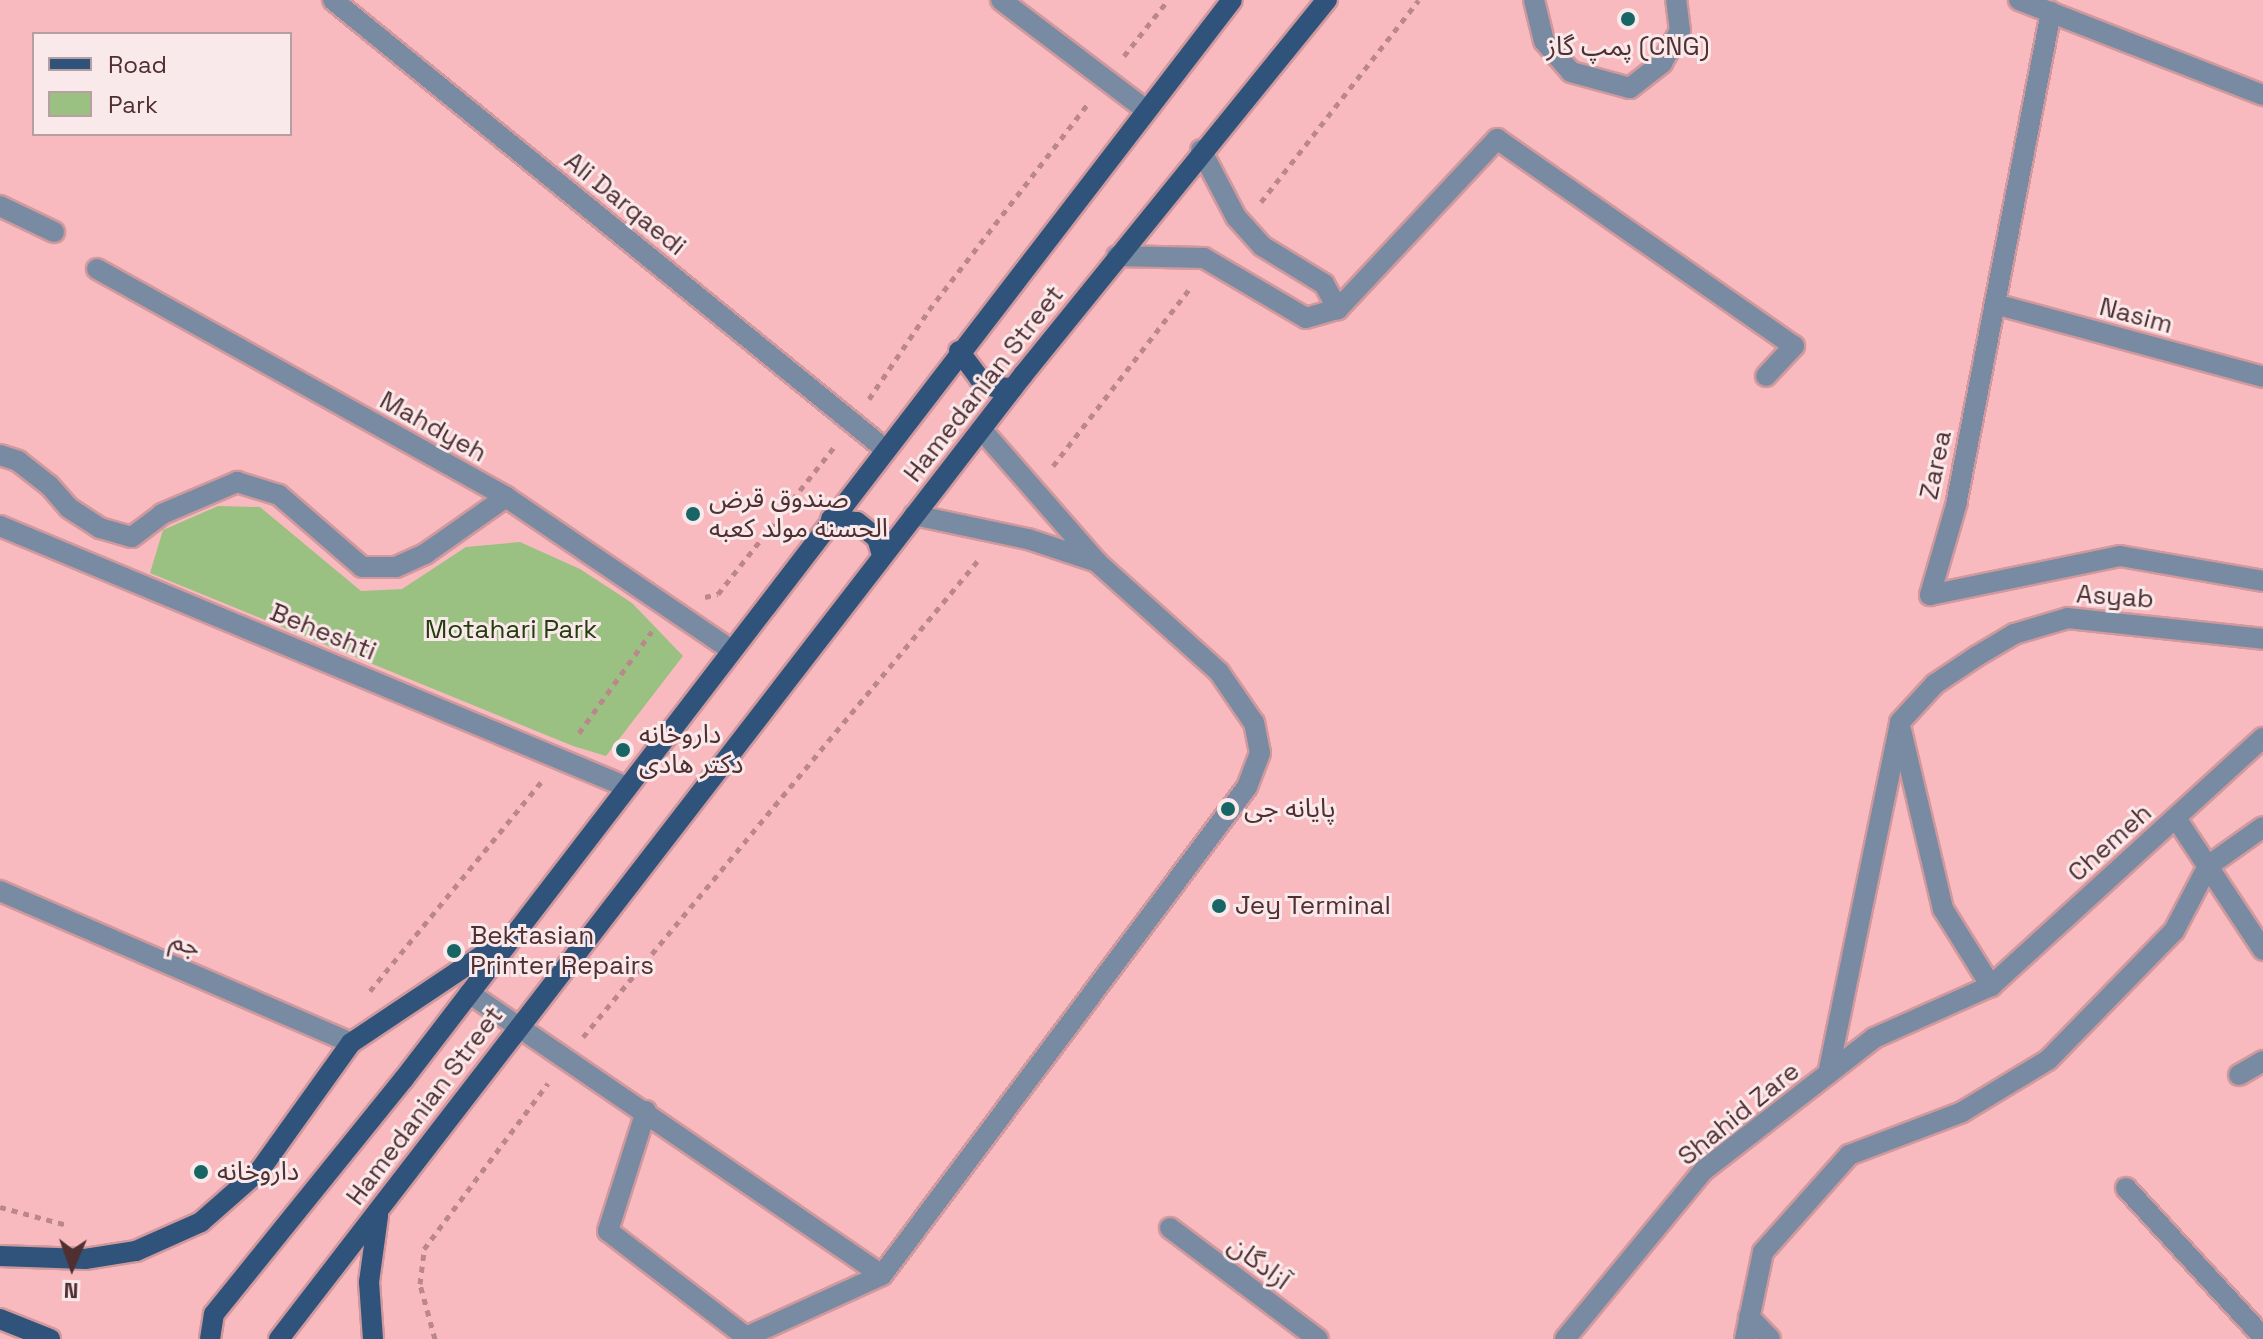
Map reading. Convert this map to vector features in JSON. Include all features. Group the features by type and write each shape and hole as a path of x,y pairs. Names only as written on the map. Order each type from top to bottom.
{"main road":[{"name":"Hamedanian Street","path":"210,1339 214,1314 469,993 959,351 1232,0"},
{"name":"Hamedanian Street","path":"279,1339 379,1213 519,1024 1013,388 1201,150 1327,0"},
{"path":"959,351 979,378 994,387 1013,388"},
{"path":"831,519 857,522 877,538 882,556"},
{"path":"0,1256 85,1259 136,1251 201,1222 260,1170 342,1039 515,933"},
{"path":"373,1339 369,1282 379,1213"},
{"path":"0,1319 50,1339"}],"street":[{"name":"Ali Darqaedi","path":"333,0 885,449"},
{"path":"1001,0 1146,110"},
{"path":"1534,0 1544,41 1571,72 1630,88 1662,63 1680,31 1676,0"},
{"path":"2019,0 2263,95"},
{"name":"Zarea","path":"2051,12 1957,502 1930,595 2120,556 2263,581"},
{"path":"1117,256 1210,262 1306,318 1338,309 1497,139 1794,346 1766,376"},
{"path":"1201,150 1242,224 1262,246 1324,284 1338,309"},
{"path":"0,206 54,232"},
{"name":"Mahdyeh","path":"97,269 506,497 731,650"},
{"name":"Nasim","path":"1995,304 2263,377"},
{"path":"646,1111 608,1231 746,1337 882,1275 1247,787 1260,753 1254,723 1219,672 1097,562 981,429"},
{"path":"0,455 18,461 69,508 100,528 132,537 162,514 237,482 279,495 362,567 396,567 425,554 506,497"},
{"path":"914,515 1001,534 1097,562"},
{"name":"Beheshti","path":"0,526 627,787"},
{"name":"Asyab","path":"1900,722 1935,684 1977,656 2014,634 2068,618 2263,639"},
{"path":"1900,722 1943,909 1991,986"},
{"path":"1828,1074 1900,722"},
{"name":"Chemeh","path":"1991,986 2263,738"},
{"path":"2176,818 2263,950"},
{"path":"1745,1339 1763,1252 1849,1155 1962,1112 2048,1060 2174,931 2208,866 2263,827"},
{"name":"جم","path":"0,891 342,1039"},
{"name":"Shahid Zare","path":"1565,1339 1704,1170 1874,1038 1991,986"},
{"path":"469,993 519,1024 882,1275"},
{"path":"2239,1075 2263,1061"},
{"path":"2126,1188 2263,1337"},
{"name":"آزادگان","path":"1170,1228 1318,1339"},
{"path":"1749,1317 1770,1339"}],"path":[{"path":"342,1039 561,757 669,608 718,594 853,423 929,310 1168,0"},
{"path":"1242,224 1419,0"},
{"path":"1034,490 1210,262"},
{"path":"435,1339 420,1284 424,1249 567,1058 1001,534"},
{"path":"0,1207 77,1228"}],"green space":[{"name":"Motahari Park","path":"218,506 260,507 361,591 402,589 466,547 520,542 580,569 632,603 683,656 606,756 573,746 150,573 163,530"}],"place":[{"name":"پمپ گاز (CNG)","path":"1628,19"},
{"name":"صندوق قرض الحسنه مولد کعبه","path":"693,514"},
{"name":"داروخانه دکتر هادی","path":"623,750"},
{"name":"پایانه جی","path":"1228,809"},
{"name":"Jey Terminal","path":"1219,906"},
{"name":"Bektasian Printer Repairs","path":"454,951"},
{"name":"داروخانه","path":"201,1172"}]}
